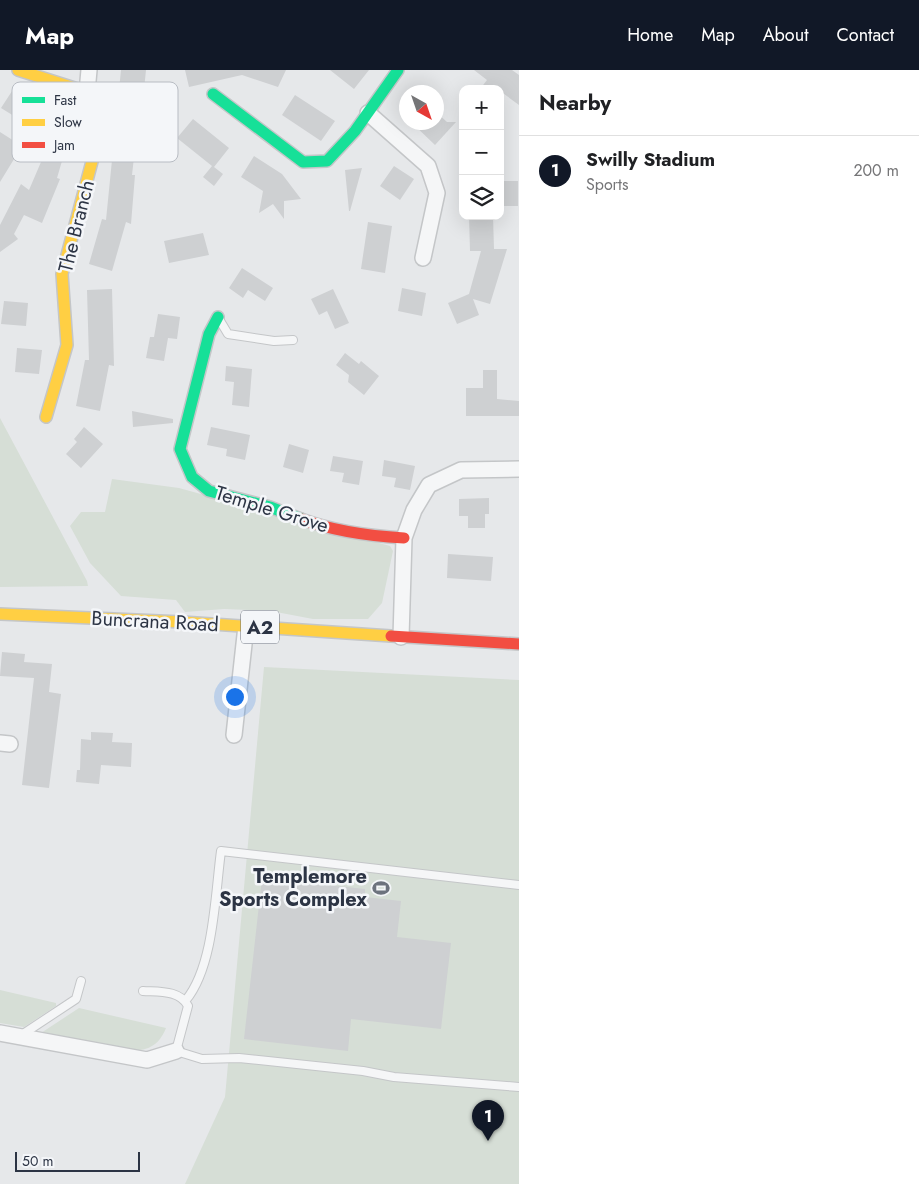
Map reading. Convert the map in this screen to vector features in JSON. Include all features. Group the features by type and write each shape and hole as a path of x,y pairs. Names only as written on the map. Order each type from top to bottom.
{"main road":[{"path":"18,70 56,82"},
{"path":"214,94 303,162 328,161 368,114 398,70"},
{"name":"The Branch","path":"46,417 67,345 62,274 92,162"},
{"name":"Temple Grove","path":"218,318 209,334 180,449 192,477 209,492 270,507 318,525 382,537 404,538"},
{"name":"Buncrana Road","path":"0,614 246,626 519,644"}],"street":[{"path":"368,114 428,166 437,193 423,258"},
{"path":"401,637 404,538 414,510 429,485 461,470 519,469"},
{"path":"234,736 246,626"},
{"path":"0,1033 147,1060 176,1051"}],"lane":[{"path":"218,318 228,334 274,341 293,340"},
{"path":"186,1000 192,992 206,961 221,851 519,884"},
{"path":"18,1037 76,999 81,981"},
{"path":"143,991 181,996 186,1000 188,1006 176,1051 202,1059 239,1058 363,1071 394,1077 519,1086"}],"shaded area":[{"path":"0,418 87,581 88,586 0,587"},
{"path":"112,479 179,488 390,546 393,551 382,603 368,619 313,619 271,611 224,609 185,612 176,600 121,596 90,563 70,526 81,512 105,512"},
{"name":"Templemore Sports Complex","path":"264,667 519,680 519,1184 185,1184 225,1097"},
{"path":"0,990 56,1003 56,1006 24,1027 0,1023"},
{"path":"79,1008 166,1028 155,1044 149,1048 137,1050 110,1048 38,1035"}],"building":[{"path":"121,70 146,70 145,82 120,82"},
{"path":"185,70 286,70 278,87 242,75 189,87"},
{"path":"330,70 369,70 354,89"},
{"path":"474,70 512,70 519,75 519,105 504,94 504,85 483,85 487,80"},
{"path":"12,91 12,115 1,108"},
{"path":"295,95 335,121 321,141 282,115"},
{"path":"193,119 229,148 214,167 223,174 214,186 203,177 212,166 178,139"},
{"path":"444,119 447,122 456,122 435,145 419,130 444,130"},
{"path":"0,132 12,140 12,162 0,182"},
{"path":"254,156 282,174 301,199 284,201 284,219 273,204 259,213 263,191 241,177"},
{"path":"41,162 62,162 57,178 60,179 42,223 24,215 14,234 18,239 0,252 0,225 21,184 29,190"},
{"path":"112,162 133,162 132,175 135,175 131,224 126,222 112,271 89,264 102,219 106,220"},
{"path":"394,166 414,179 400,200 380,186"},
{"path":"362,168 350,211 349,211 345,170"},
{"path":"504,181 518,181 518,206 504,206"},
{"path":"469,220 493,220 494,249 507,249 490,304 473,299 479,315 457,324 448,303 469,294 481,251 470,251"},
{"path":"368,222 392,226 385,273 361,269"},
{"path":"203,233 209,255 169,263 164,241"},
{"path":"242,268 273,288 265,301 248,290 243,298 229,288"},
{"path":"402,288 426,293 422,316 398,311"},
{"path":"112,289 114,366 109,365 100,411 76,406 85,360 89,360 87,290"},
{"path":"333,289 349,323 335,329 327,311 319,315 311,299"},
{"path":"4,301 28,303 26,326 1,324"},
{"path":"158,314 180,317 177,339 168,338 164,361 146,358 150,337 154,337"},
{"path":"17,348 42,350 39,374 15,372"},
{"path":"345,353 359,364 361,361 379,376 364,395 348,382 349,375 336,365"},
{"path":"226,366 252,369 249,407 232,405 234,382 225,381"},
{"path":"483,370 497,370 497,399 519,401 519,416 466,416 466,388 483,388"},
{"path":"132,411 173,419 173,423 133,427"},
{"path":"84,427 103,444 81,468 66,454 77,442 74,439"},
{"path":"211,427 250,435 245,460 226,456 227,449 207,445"},
{"path":"289,444 309,450 303,473 283,467"},
{"path":"333,456 363,461 359,485 342,482 344,473 330,471"},
{"path":"384,460 415,466 410,490 394,487 396,478 382,476"},
{"path":"489,498 489,514 485,514 485,528 468,528 468,516 459,516 459,499"},
{"path":"448,554 493,557 491,581 447,578"},
{"path":"2,652 25,654 24,662 52,664 49,692 61,694 49,788 22,785 34,678 0,676"},
{"path":"91,732 113,733 112,742 132,743 131,767 101,765 99,784 76,782 77,770 80,770 81,739 91,740"},
{"path":"262,878 365,889 365,897 401,901 397,937 451,943 441,1029 351,1019 348,1051 244,1039"}],"traffic: fast":[{"path":"213,94 303,162 327,161 355,131 398,70"},
{"path":"218,317 209,334 180,449 192,477 209,491 270,507 301,519"}],"traffic: slow":[{"path":"18,70 56,82"},
{"path":"46,417 67,345 62,274 92,162"},
{"path":"0,614 182,622 391,636"}],"traffic: jam":[{"path":"301,519 326,527 352,532 404,538"},
{"path":"391,636 519,644"}],"place":[{"name":"Templemore Sports Complex","path":"381,888"},
{"name":"Swilly Stadium","path":"488,1141"}]}
